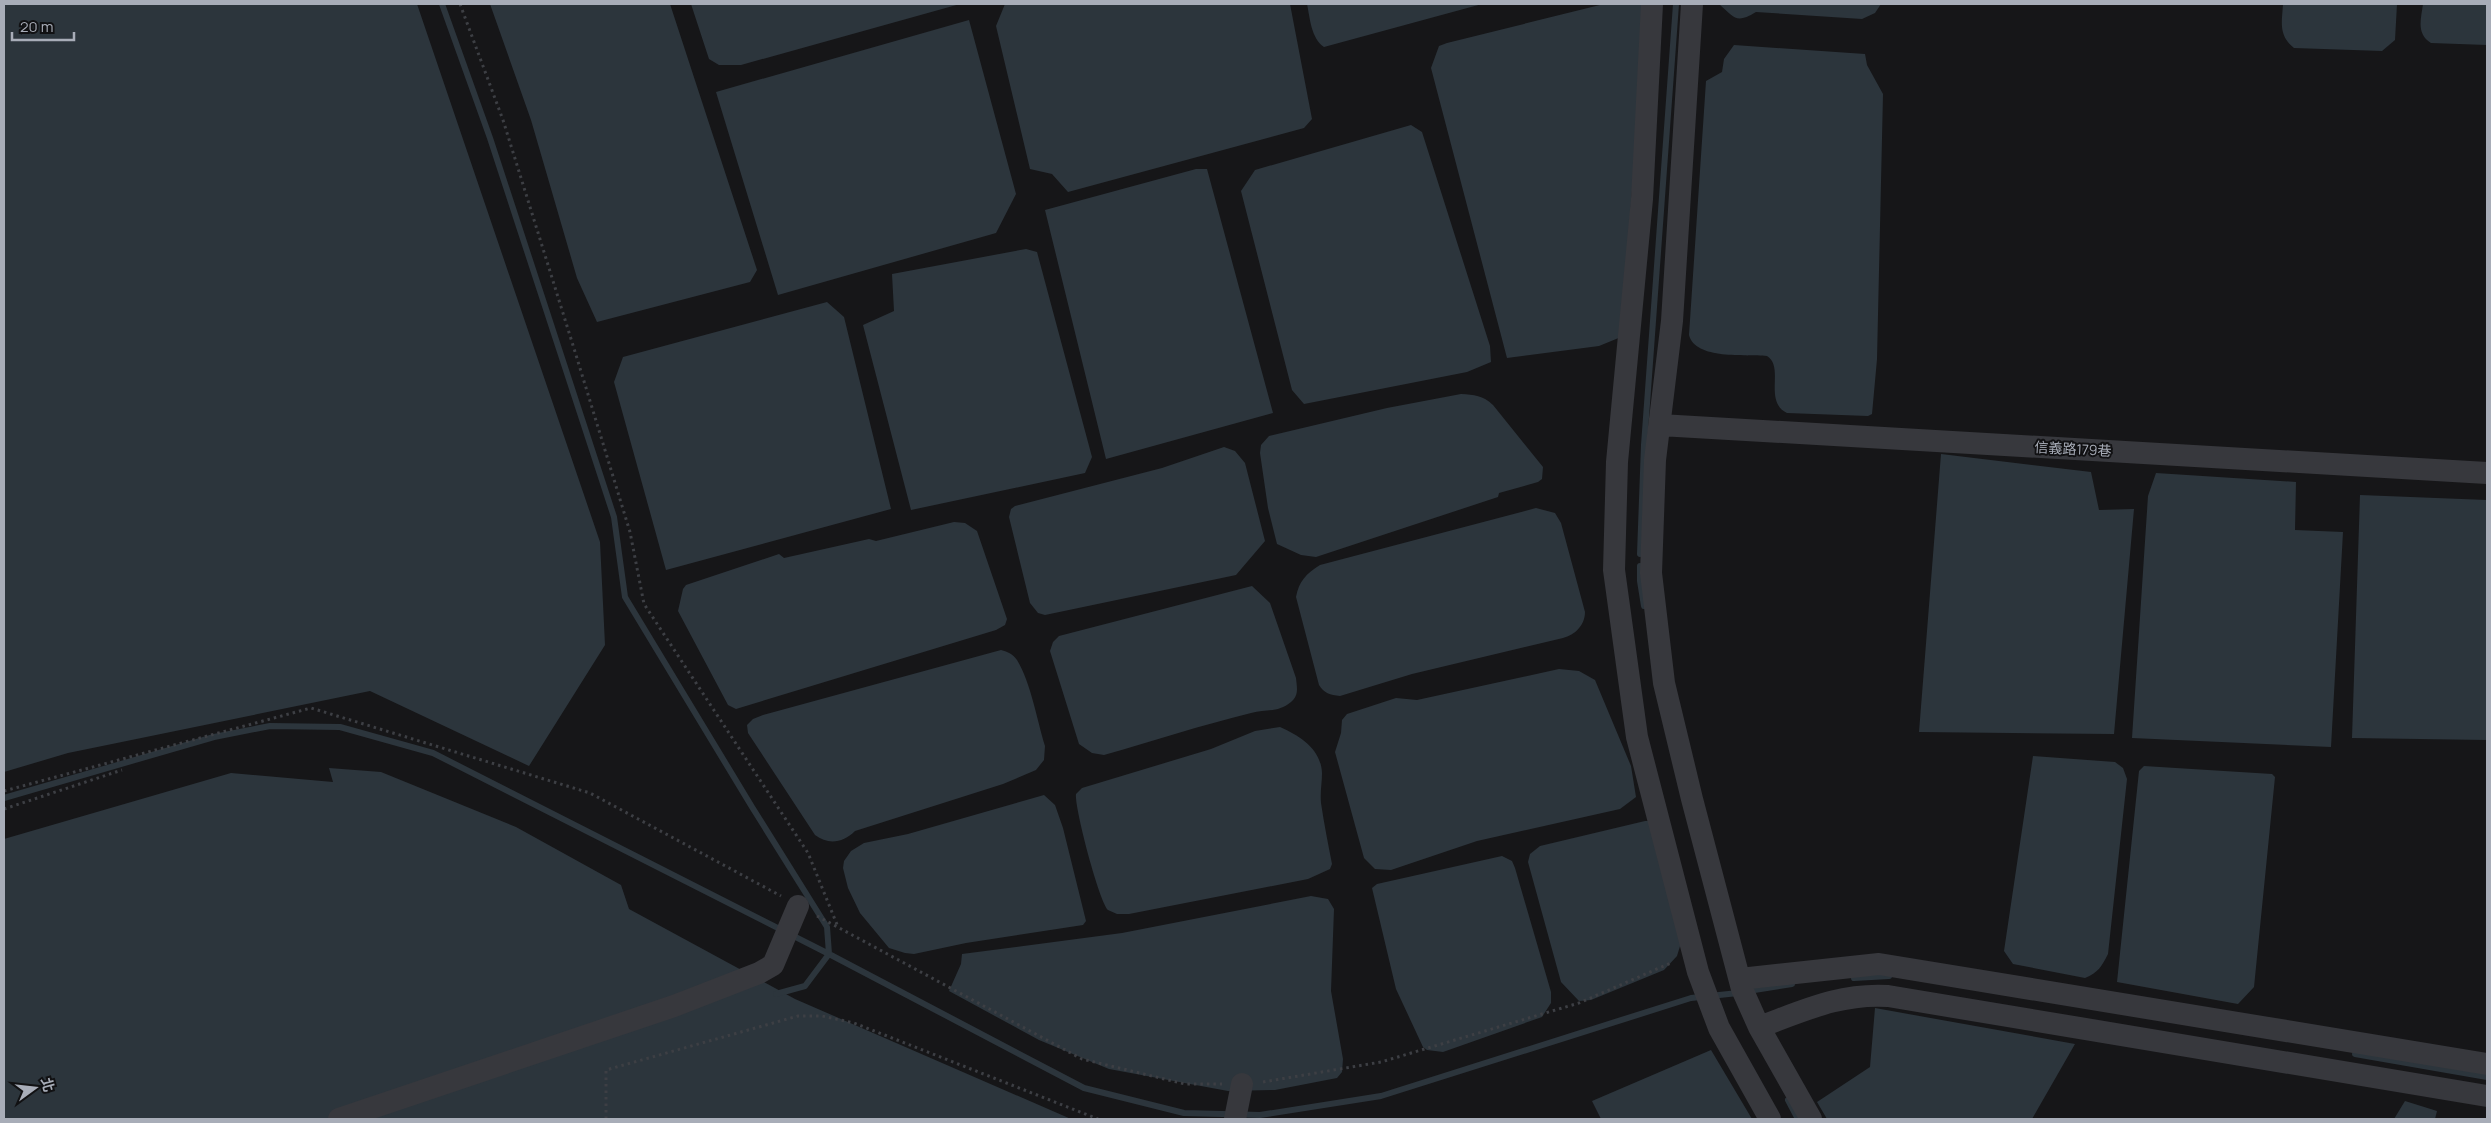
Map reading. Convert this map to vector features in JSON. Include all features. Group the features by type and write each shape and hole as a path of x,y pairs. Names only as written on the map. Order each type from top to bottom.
{"street":[{"path":"1652,4 1642,200 1617,462 1614,570 1636,737 1696,962 1719,1028 1770,1119"},
{"path":"1692,4 1672,321 1655,460 1651,574 1664,683 1699,827 1741,984 1756,1020 1810,1119"},
{"name":"信義路179巷","path":"1660,425 2487,473"},
{"path":"338,1119 674,1006 759,973 773,965 798,906"},
{"path":"1741,984 1878,964 2487,1064"},
{"path":"1756,1020 1863,994 1888,996 2487,1096"},
{"path":"1236,1118 1242,1089"}],"path":[{"path":"460,4 504,120 630,532 644,604 808,853 838,928"},
{"path":"4,791 311,708 590,794 1082,1059 1185,1084 1242,1089 1259,1083 1381,1062 1579,1003 1696,962"},
{"path":"4,809 122,770"},
{"path":"606,1119 606,1070 798,1016 822,1016 854,1023 1098,1119"}],"shaded area":[{"path":"4,4 417,4 600,542 605,645 529,766 370,691 68,753 4,772"},
{"path":"490,4 670,4 757,270 750,282 597,322 577,278 531,120"},
{"path":"691,4 960,4 741,65 719,65 709,59"},
{"path":"1005,4 1290,4 1312,119 1304,128 1068,192 1052,174 1030,169 996,26"},
{"path":"1307,4 1482,4 1324,47 1314,33"},
{"path":"1604,4 1643,5 1645,17 1621,337 1599,346 1507,358 1431,68 1439,46 1447,43"},
{"path":"1719,4 1881,4 1875,13 1862,19 1756,12 1744,18 1736,18"},
{"path":"2283,4 2397,4 2395,40 2382,51 2294,48 2283,33"},
{"path":"2423,4 2487,4 2487,45 2431,43 2421,31"},
{"path":"969,20 1016,194 996,233 778,295 716,92"},
{"path":"1734,45 1865,54 1867,65 1883,94 1877,359 1872,414 1868,416 1787,413 1780,408 1776,401 1774,368 1772,361 1767,356 1711,352 1701,349 1693,343 1689,335 1706,81 1722,72 1724,59"},
{"path":"1411,125 1422,132 1490,346 1491,362 1467,372 1304,404 1292,390 1241,191 1255,170"},
{"path":"1196,169 1207,169 1273,413 1106,459 1045,210"},
{"path":"1026,249 1037,252 1092,457 1085,473 911,510 863,325 894,311 892,274"},
{"path":"827,302 844,317 891,509 666,570 614,382 623,357"},
{"path":"1461,394 1482,397 1493,405 1543,467 1542,479 1538,482 1499,493 1498,497 1316,557 1301,555 1277,544 1268,508 1260,453 1261,445 1269,436 1387,408"},
{"path":"1224,447 1235,451 1245,463 1265,541 1236,575 1045,615 1038,613 1030,603 1009,517 1011,509 1015,506 1162,468"},
{"path":"1941,454 2091,472 2099,510 2134,509 2114,734 1919,732"},
{"path":"2156,473 2296,482 2295,530 2343,532 2331,747 2132,738 2148,496"},
{"path":"2360,495 2487,500 2487,740 2352,738"},
{"path":"1536,508 1555,513 1561,523 1585,612 1581,625 1575,632 1563,638 1412,674 1340,696 1328,693 1321,688 1296,597 1301,582 1311,572 1320,565"},
{"path":"954,522 965,523 977,531 1007,619 1005,625 996,630 736,709 728,705 678,611 683,589 686,585 779,554 784,558 869,539 876,541"},
{"path":"1252,586 1270,603 1296,678 1296,694 1291,702 1281,708 1233,718 1104,755 1092,753 1079,744 1050,651 1053,642 1059,636"},
{"path":"1001,650 1014,656 1017,660 1026,679 1033,702 1045,746 1044,760 1036,770 1003,784 855,831 840,840 825,840 815,835 748,733 747,725 753,719 763,715"},
{"path":"1559,669 1579,671 1595,680 1631,766 1636,797 1620,809 1477,841 1391,870 1375,869 1364,858 1335,752 1341,733 1342,720 1347,714 1396,698 1417,700"},
{"path":"1280,727 1308,744 1314,750 1321,765 1321,803 1332,864 1330,869 1308,879 1129,914 1117,914 1108,910 1099,890 1088,853 1076,802 1076,794 1082,788 1211,749 1255,731"},
{"path":"2033,756 2115,762 2123,768 2127,779 2108,954 2099,969 2085,978 2013,964 2004,951"},
{"path":"2144,766 2272,774 2275,777 2254,987 2238,1004 2117,982 2139,771"},
{"path":"329,768 381,772 516,827 621,885 629,909 795,999 1071,1119 4,1119 4,839 231,773 333,782"},
{"path":"1044,795 1055,805 1063,828 1086,921 1083,925 966,943 914,954 889,948 860,913 848,888 843,868 844,861 851,851 864,843 908,834"},
{"path":"1651,821 1681,943 1677,956 1664,970 1591,1000 1579,1001 1561,982 1528,862 1530,854 1540,846"},
{"path":"1502,856 1512,861 1515,868 1551,992 1551,1003 1542,1017 1443,1052 1427,1050 1423,1047 1396,989 1372,888 1377,884"},
{"path":"1311,896 1328,899 1334,909 1331,991 1343,1059 1342,1072 1337,1078 1275,1090 1228,1091 1109,1069 1039,1040 949,991 961,964 962,954 1122,933"},
{"path":"1875,1008 2075,1044 2032,1119 1827,1119 1817,1102 1870,1067"},
{"path":"1711,1050 1752,1119 1601,1119 1592,1101"},
{"path":"2405,1101 2437,1111 2435,1119 2394,1119"}],"waterway":[{"path":"442,4 490,138 614,517 625,597 827,927 829,954 805,986 776,994"},
{"path":"1640,554 1644,445 1676,4"},
{"path":"1640,566 1644,606"},
{"path":"4,798 214,737 270,726 340,727 433,753 829,954 1084,1088 1184,1113 1260,1115 1381,1096 1691,998 1738,993"},
{"path":"1854,978 1889,976"},
{"path":"1748,991 1792,984"},
{"path":"2355,1054 2487,1077"},
{"path":"1788,1100 1798,1119"}]}
